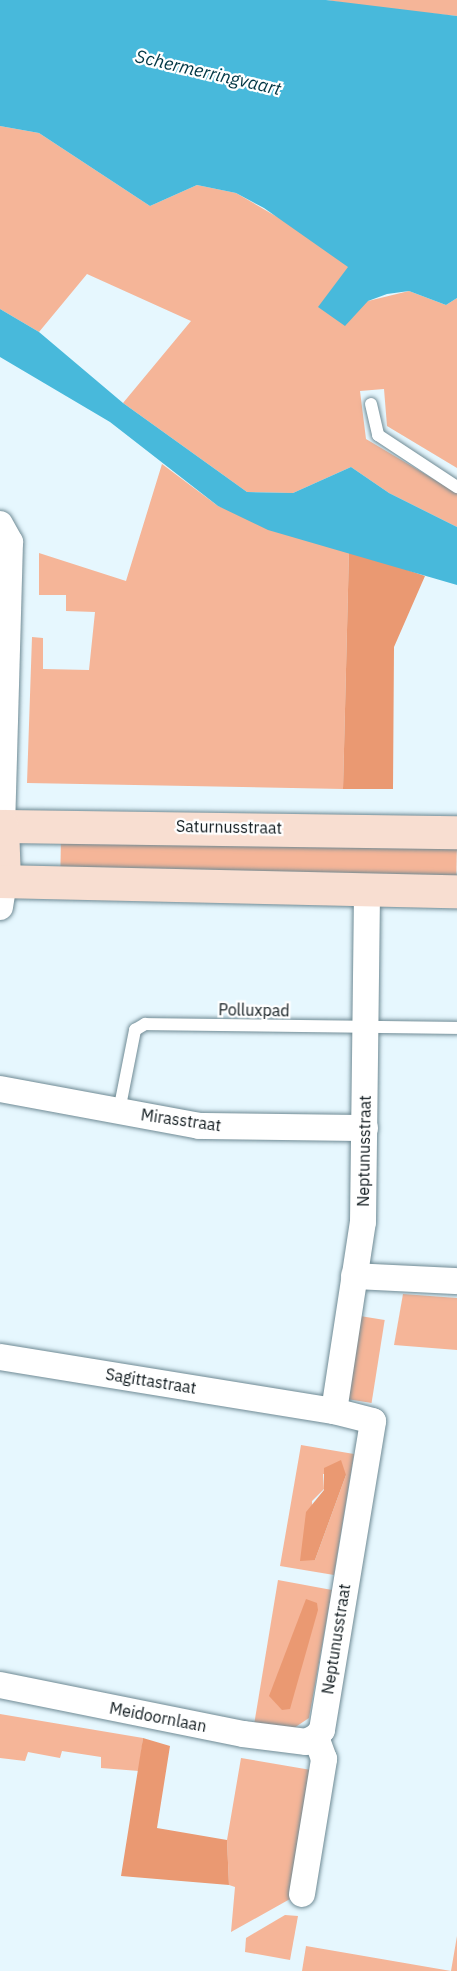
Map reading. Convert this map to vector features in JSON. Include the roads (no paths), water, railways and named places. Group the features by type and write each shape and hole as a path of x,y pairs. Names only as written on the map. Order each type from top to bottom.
{"street":[{"path":"0,524 10,542 1,890 367,888 457,891"},
{"name":"Saturnusstraat","path":"1,826 457,832"},
{"name":"Neptunusstraat","path":"334,1411 363,1222 367,888"},
{"name":"Mirasstraat","path":"0,1089 199,1126 365,1128"},
{"path":"354,1276 457,1281"},
{"name":"Sagittastraat","path":"0,1357 301,1406"},
{"name":"Neptunusstraat","path":"301,1406 373,1420 322,1730 316,1737"},
{"name":"Meidoornlaan","path":"0,1685 243,1734 306,1742 316,1737"},
{"path":"302,1894 324,1759 316,1737"}],"lane":[{"path":"371,404 378,435 457,487"},
{"name":"Polluxpad","path":"119,1111 135,1030 145,1024 365,1029 457,1028"}],"water":[{"name":"Schermerringvaart","path":"0,0 326,0 457,16 457,298 446,305 409,291 387,294 368,301 345,326 318,307 348,267 264,208 236,193 197,185 150,206 39,133 0,126"},
{"path":"0,309 39,332 123,403 247,492 293,493 351,467 389,493 457,527 457,585 268,530 218,506 110,422 0,357"}]}
